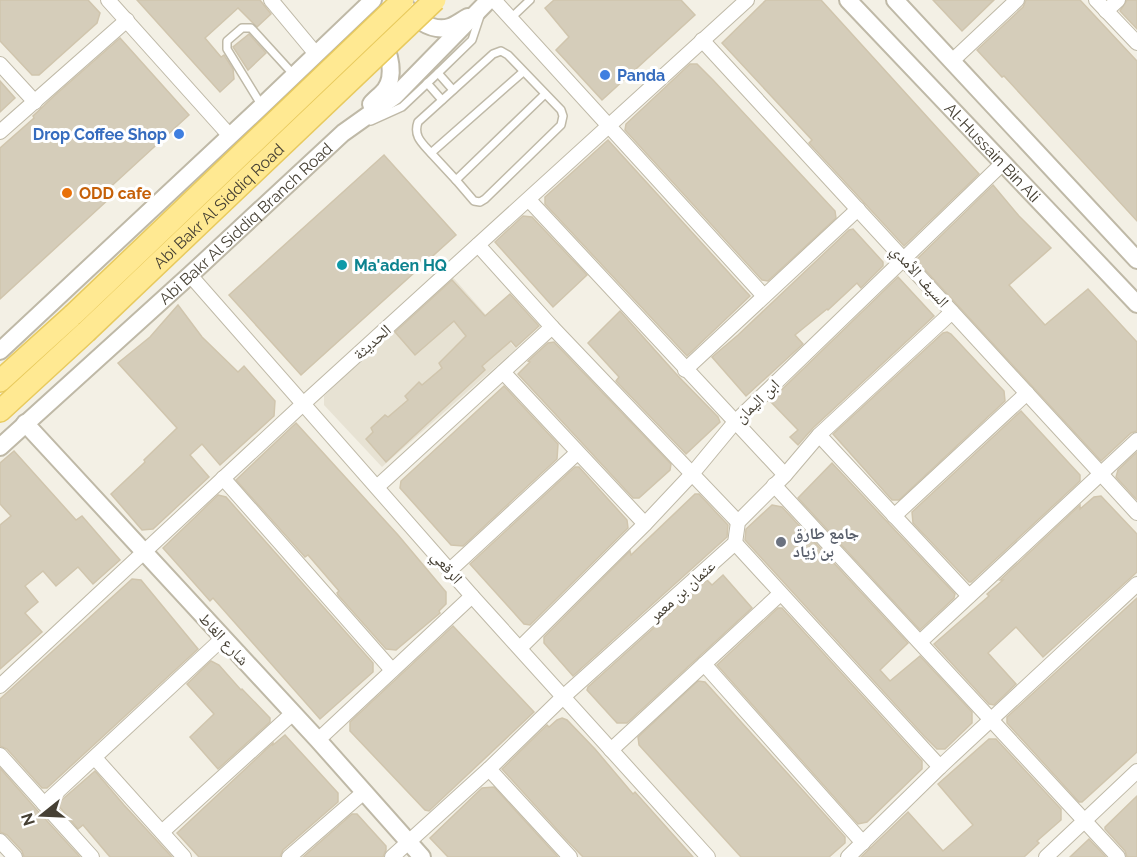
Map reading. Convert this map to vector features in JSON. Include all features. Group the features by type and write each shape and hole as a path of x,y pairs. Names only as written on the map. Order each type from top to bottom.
{"main road":[{"name":"Abi Bakr Al Siddiq Road","path":"0,411 80,323 402,0"},
{"name":"Abi Bakr Al Siddiq Road","path":"0,381 80,323 435,0"}],"street":[{"path":"108,0 230,136"},
{"path":"271,0 316,54"},
{"path":"0,351 373,0"},
{"path":"402,0 413,16 429,26 449,27 489,3 510,20 764,296"},
{"name":"الحديثة","path":"0,686 223,478 747,0"},
{"name":"Al-Hussain Bin Ali","path":"848,0 1137,304"},
{"name":"Al-Hussain Bin Ali","path":"895,0 1137,260"},
{"path":"951,62 1017,0"},
{"path":"1096,0 1137,43"},
{"path":"1106,11 1118,0"},
{"name":"Abi Bakr Al Siddiq Branch Road","path":"0,447 190,276 343,133 395,96 489,3"},
{"path":"0,132 127,20"},
{"path":"316,54 351,28 361,29 371,31 383,44 391,65 387,88 343,133"},
{"name":"السيف الأمدي","path":"702,40 1137,513"},
{"path":"0,64 35,102"},
{"name":"ابن اليمان","path":"520,648 645,524 692,474 735,422 1003,163"},
{"path":"529,200 785,475"},
{"path":"686,370 858,208"},
{"path":"478,245 552,327 738,522"},
{"name":"الرقعي","path":"190,276 472,596 708,857"},
{"path":"940,767 735,543 738,522 785,475 819,435 952,312"},
{"path":"378,487 552,327"},
{"path":"503,372 645,524"},
{"path":"894,516 1027,393"},
{"name":"شارع الغاط","path":"26,423 422,857"},
{"path":"819,435 969,596"},
{"path":"920,642 1137,441"},
{"path":"450,570 577,453"},
{"path":"223,478 392,670"},
{"path":"774,485 1118,857"},
{"name":"عثمان بن معمر","path":"392,857 489,769 563,697 735,543"},
{"path":"848,857 940,767 1137,584"},
{"path":"611,750 780,594"},
{"path":"318,741 472,596"},
{"path":"44,804 223,638"},
{"path":"704,664 863,843"},
{"path":"162,832 293,713"},
{"path":"0,755 92,857"},
{"path":"95,758 184,857"},
{"path":"489,769 570,857"},
{"path":"1046,857 1137,771"},
{"path":"289,857 364,792"},
{"path":"0,840 15,857"}],"lane":[{"path":"510,20 530,0"},
{"path":"343,133 393,113 402,107 472,40 489,3"},
{"path":"262,106 227,49 227,41 243,28 251,28 294,75"},
{"path":"501,51 508,55 523,72 561,110 563,116 561,125 480,202 474,201 416,136 415,129 418,122 493,54 501,51"},
{"path":"431,153 523,72"},
{"path":"438,73 453,90"},
{"path":"427,83 442,100"},
{"path":"456,180 545,94"}],"shaded area":[{"path":"450,274 516,349 382,467 324,405 324,396"}],"building":[{"path":"0,0 88,0 100,13 97,23 39,75 32,75 0,41"},
{"path":"137,0 260,0 271,14 257,27 238,8 205,38 221,57 224,55 233,69 234,79 220,92"},
{"name":"Panda","path":"554,0 681,0 695,15 602,100 556,50 569,37 545,8"},
{"path":"766,0 821,0 979,174 904,246 809,143 812,140 722,43"},
{"path":"933,0 994,0 962,31"},
{"path":"1026,0 1080,0 1137,61 1137,221 1004,76 1002,77 977,50 1023,7"},
{"path":"1127,0 1137,0 1137,29 1120,11"},
{"path":"249,34 266,53 248,70 233,47"},
{"path":"120,38 189,115 105,192 110,198 0,299 0,148 34,118 33,116 54,96"},
{"path":"690,64 697,64 713,80 835,211 836,218 768,281 762,280 625,130 626,124"},
{"path":"0,81 15,98 0,112"},
{"path":"608,140 750,296 687,356 545,204 545,197"},
{"name":"Ma'aden HQ","path":"384,155 456,235 301,375 229,295"},
{"path":"993,185 1019,216 1051,248 1009,285 1045,325 1088,289 1137,342 1137,431 1131,433 1101,461 916,260"},
{"path":"523,216 532,217 587,275 553,307 495,242"},
{"path":"853,229 883,262 883,266 861,288 857,283 828,310 795,335 803,344 746,396 712,357 849,230"},
{"path":"898,277 934,316 813,428 798,445 790,437 798,430 770,401"},
{"path":"452,280 485,316 510,294 539,326 516,347 511,341 482,366 485,370 386,462 366,439 373,432 371,428 385,415 388,417 408,400 405,396 419,382 422,385 442,368 439,363 466,336 454,321 415,355 395,332"},
{"path":"178,305 202,337 238,372 244,366 275,401 274,416 220,465 202,444 190,455 209,477 153,529 142,530 111,494 177,428 118,363 150,337"},
{"path":"620,311 718,417 720,422 686,454 616,381 619,377 588,343"},
{"path":"947,332 1004,391 1005,401 899,500 892,500 833,434 943,333"},
{"path":"554,342 671,464 670,470 639,498 633,498 518,374 530,362 528,361 548,343"},
{"path":"504,386 558,444 557,459 463,546 451,545 400,488 401,481"},
{"path":"1021,411 1080,475 1080,481 969,582 913,523 912,512"},
{"path":"296,423 398,535 446,592 446,604 439,611 440,613 396,650 386,649 338,595 339,591 308,555 305,557 236,480"},
{"path":"14,451 76,520 82,516 120,560 93,584 78,567 56,586 43,571 25,586 38,602 25,613 42,632 0,669 0,525 11,516 0,504 0,463"},
{"path":"1137,452 1137,500 1116,477 1118,470"},
{"path":"832,463 955,594 954,598 920,630 798,498"},
{"path":"575,467 579,467 627,520 628,528 530,625 524,624 470,564"},
{"path":"695,494 699,494 728,525 727,537 573,676 544,643 544,637 630,551 631,555"},
{"path":"218,495 226,497 373,663 373,672 320,719 213,598 210,601 163,548"},
{"path":"1101,496 1137,534 1137,572 1043,657 1016,627 988,653 1016,684 994,705 989,704 934,644 989,596 987,594 1003,580 1000,580 1080,505 1080,509 1094,497"},
{"path":"772,505 782,507 908,643 880,670 890,681 920,656 972,712 972,723 945,749 937,749 924,736 745,540 746,529"},
{"path":"723,575 752,608 627,723 617,723 587,690 588,687 707,580 712,585"},
{"path":"132,579 141,580 198,649 47,788 42,788 7,749 0,746 0,699"},
{"path":"1137,598 1137,752 1082,802 1079,802 1007,723 1007,717"},
{"path":"778,608 782,608 922,761 922,769 867,822 858,824 717,665"},
{"path":"453,626 534,712 429,811 425,810 350,731 350,722"},
{"path":"211,661 219,665 270,718 270,722 218,769 190,737 214,714 187,684"},
{"path":"698,681 705,682 845,837 845,843 829,857 741,857 639,745 638,737"},
{"path":"562,718 567,720 595,749 633,794 635,792 693,857 583,857 561,834 502,769 547,725 549,727"},
{"path":"285,735 338,793 338,802 283,850 280,857 199,857 177,833 273,743 273,745"},
{"path":"989,739 996,739 1061,809 1061,820 1037,841 1039,843 1024,857 861,857 908,812 943,851 973,825 938,784"},
{"path":"0,768 80,857 24,857 22,851 7,835 0,832"},
{"path":"95,771 172,857 110,857 83,825 78,829 57,804"},
{"path":"494,787 558,857 448,857 430,838 482,788"},
{"path":"1137,796 1137,857 1127,857 1125,851 1105,827"},
{"path":"352,814 357,814 386,846 383,857 303,857"},
{"path":"1089,839 1106,857 1070,857"}],"place":[{"name":"Panda","path":"605,75"},
{"name":"Drop Coffee Shop","path":"179,134"},
{"name":"ODD cafe","path":"67,193"},
{"name":"Ma'aden HQ","path":"342,265"},
{"name":"جامع طارق بن زياد","path":"781,542"}]}
